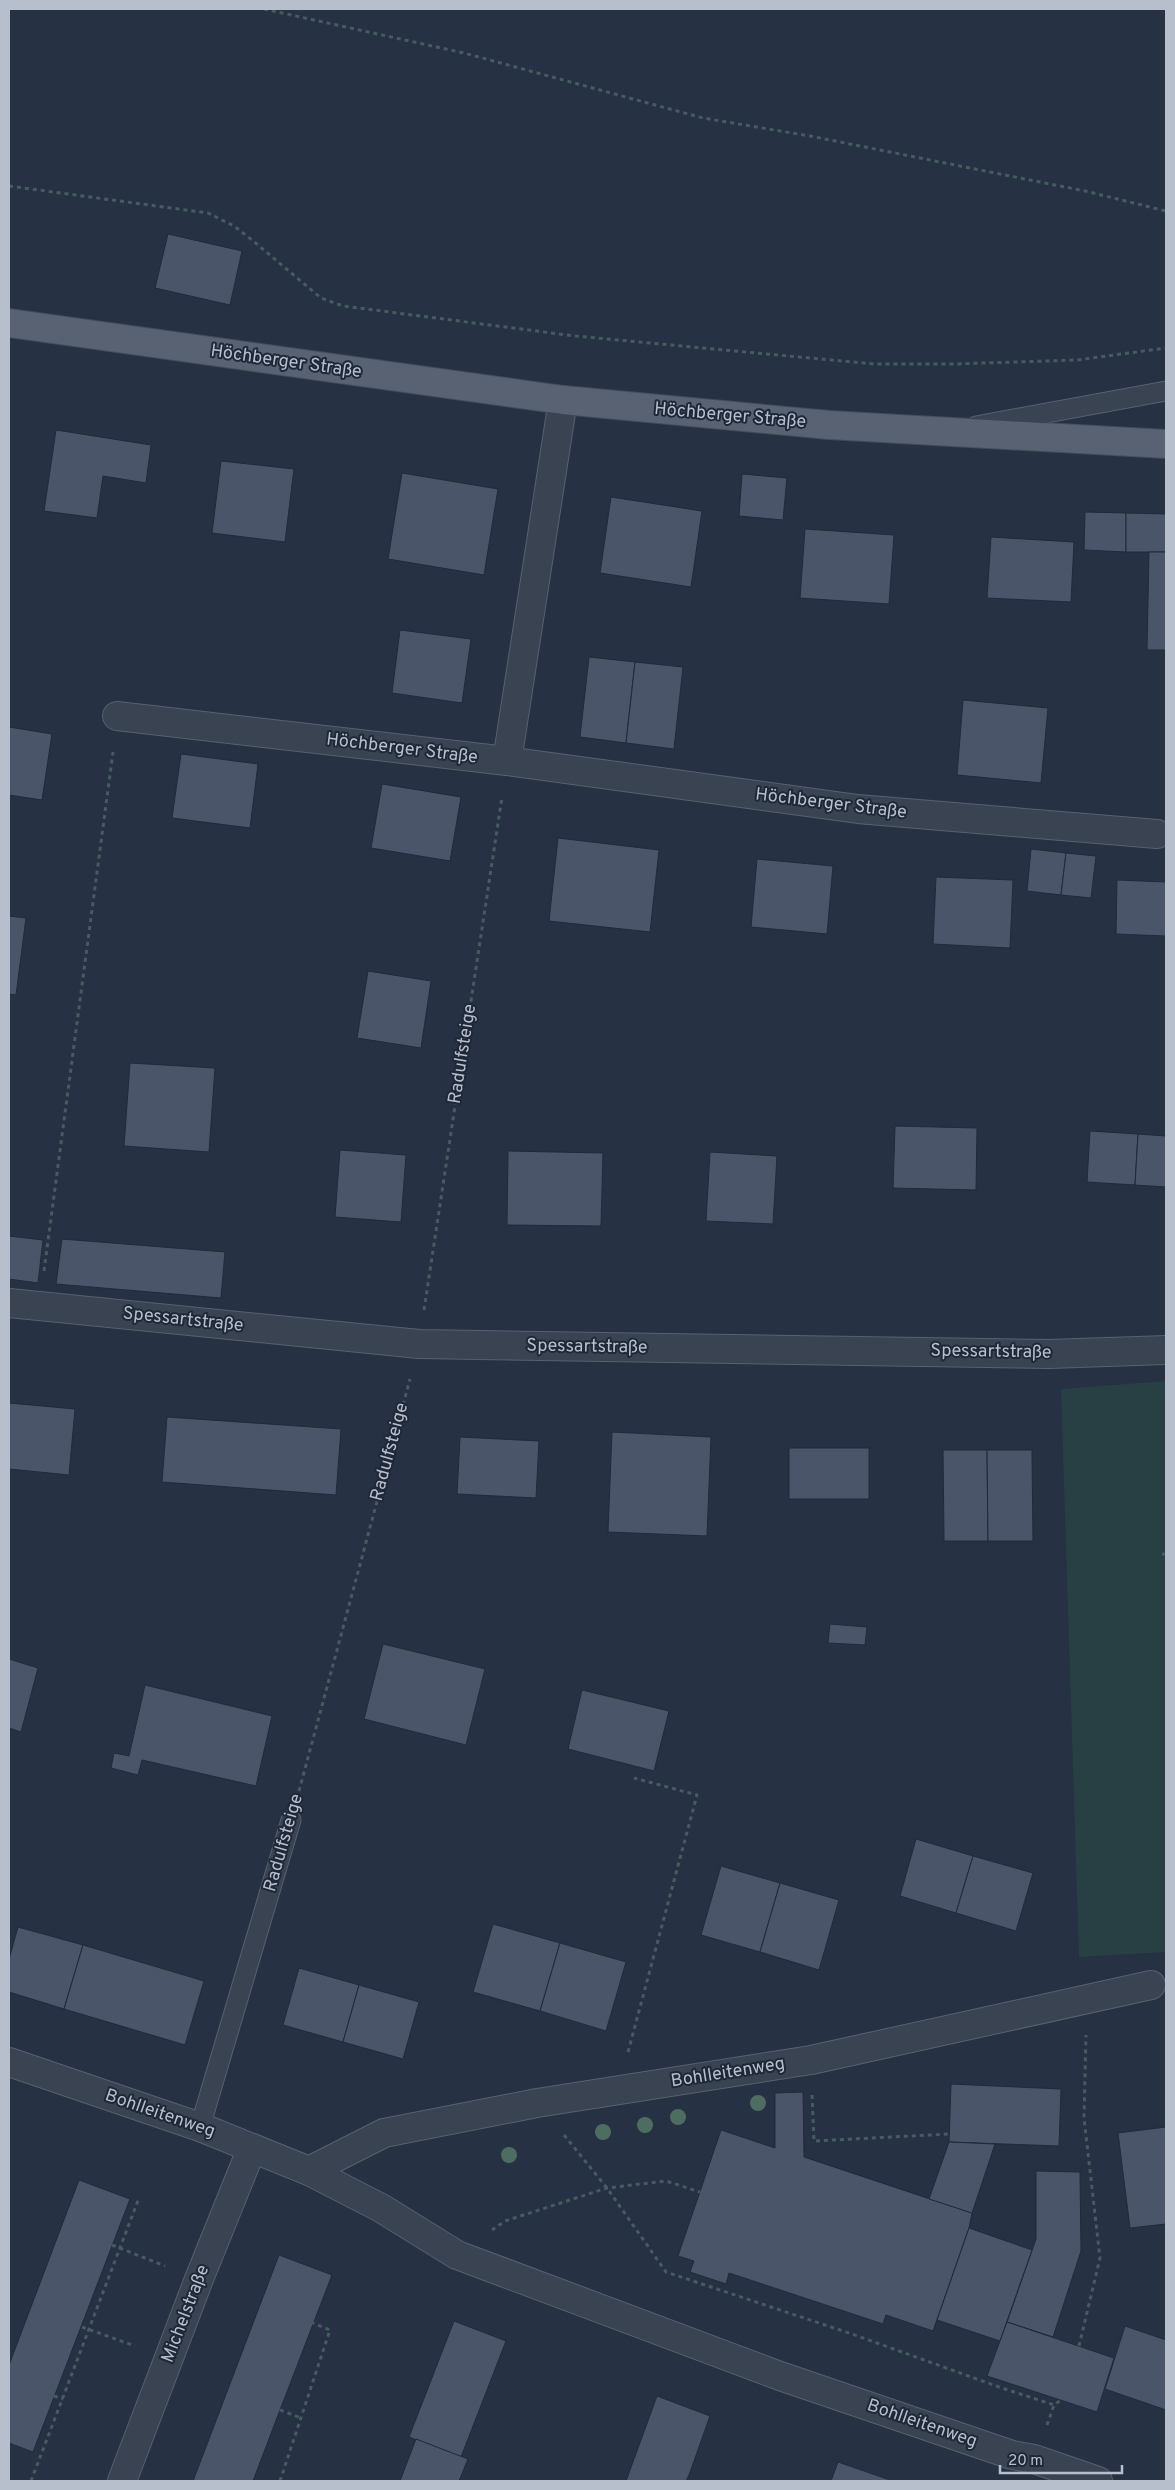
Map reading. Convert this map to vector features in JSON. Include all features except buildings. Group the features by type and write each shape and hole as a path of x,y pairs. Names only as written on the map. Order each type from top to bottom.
{"main road":[{"name":"Höchberger Straße","path":"9,323 563,400 829,426 1166,444"}],"street":[{"path":"507,761 563,400"},
{"name":"Höchberger Straße","path":"117,716 507,761 858,808 1157,834"},
{"name":"Spessartstraße","path":"9,1303 419,1344 1050,1354 1166,1350"},
{"name":"Bohlleitenweg","path":"309,2171 384,2133 537,2103 811,2060 1159,1984"},
{"name":"Bohlleitenweg","path":"9,2062 200,2127 309,2171 381,2208 457,2255 780,2376 1012,2455 1034,2460 1098,2481"},
{"name":"Michelstraße","path":"122,2481 198,2279 252,2148"}],"lane":[{"path":"934,433 1166,391"},
{"name":"Radulfsteige","path":"200,2127 291,1820"}],"path":[{"path":"264,9 464,53 703,118 810,136 1085,191 1166,211"},
{"path":"9,186 208,213 234,226 321,298 344,306 575,336 874,364 954,364 1077,360 1166,348"},
{"path":"39,1306 117,716"},
{"name":"Radulfsteige","path":"291,1820 419,1344 507,761"},
{"path":"618,2091 697,1795 634,1778"},
{"path":"1079,2346 1100,2258 1084,2118 1087,2024 1084,2000"},
{"path":"537,2103 607,2188 666,2272 852,2334 998,2388 1054,2405"},
{"path":"813,2106 814,2141 949,2134"},
{"path":"505,2221 607,2188 666,2182 700,2192"},
{"path":"31,2481 139,2198"},
{"path":"112,2245 198,2279"},
{"path":"280,2481 330,2330 313,2323"},
{"path":"82,2327 169,2359"},
{"path":"54,2396 62,2399"},
{"path":"280,2410 301,2418"}],"green space":[{"path":"1166,1381 1166,1952 1079,1957 1061,1389"}]}
